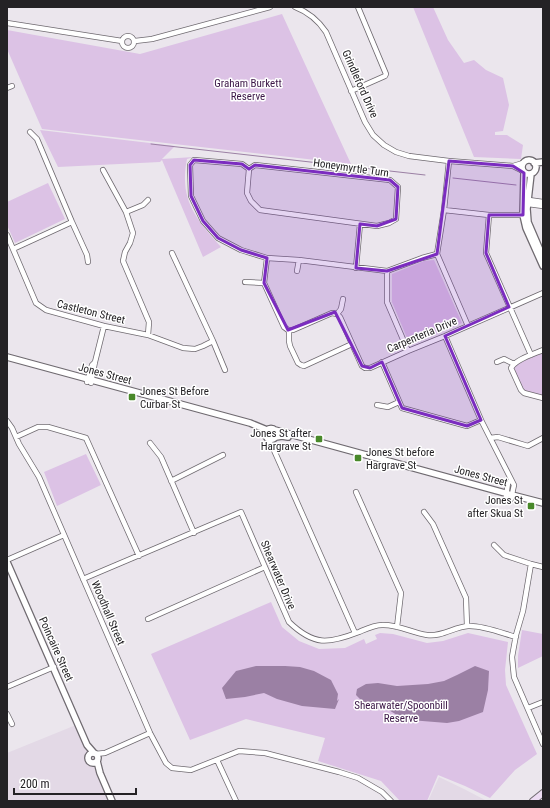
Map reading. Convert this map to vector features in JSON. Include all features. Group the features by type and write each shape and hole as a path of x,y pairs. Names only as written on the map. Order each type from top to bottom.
{"main road":[{"path":"533,801 543,793"},
{"path":"539,801 543,798"}],"street":[{"path":"135,41 152,39 270,7"},
{"name":"Grindleford Drive","path":"295,7 301,8 308,13 326,32 365,122 373,135 384,145 396,152 409,156 513,166 528,172"},
{"path":"351,91 385,76 386,74 358,7"},
{"path":"7,23 122,41"},
{"path":"122,41 124,37 128,35 132,36 135,41"},
{"path":"122,41 124,47 130,48 134,45 135,41"},
{"path":"30,132 37,139 87,255 88,262"},
{"path":"249,169 242,164 194,160 190,165 191,196 203,221 218,238 241,250 267,258 299,260 387,271 437,254"},
{"path":"449,160 444,210 437,254 468,326"},
{"name":"Grindleford Drive","path":"513,166 529,160 534,163 543,162"},
{"path":"523,163 522,167 528,172"},
{"path":"534,163 535,165 528,172 523,215 526,228 543,266"},
{"name":"Honeymyrtle Turn","path":"255,165 390,180 398,187 396,219 389,223 377,226 360,224 260,210 251,201 247,193 249,169 255,165"},
{"path":"528,172 543,168"},
{"path":"104,170 126,212 133,233 123,261 149,322 148,335"},
{"path":"528,172 528,222 543,257"},
{"path":"126,212 143,205 148,200"},
{"path":"528,202 543,202"},
{"path":"528,202 543,206"},
{"path":"444,210 489,215 523,215"},
{"path":"489,215 486,252 531,355"},
{"path":"13,249 72,222"},
{"path":"356,268 360,224"},
{"name":"Castleton Street","path":"7,235 36,303 46,310 104,326 148,335 183,348 195,349 213,341"},
{"path":"172,253 225,370"},
{"path":"267,258 264,283 284,327 289,330 293,330 332,313 337,314 341,309 343,299"},
{"path":"297,271 299,260"},
{"path":"387,271 387,302 408,351"},
{"path":"245,282 264,283"},
{"name":"Carpenteria Drive","path":"337,314 340,317 362,366 370,368 543,292"},
{"path":"89,381 92,365 104,326"},
{"path":"289,330 290,346 298,363 304,366 352,344"},
{"path":"445,336 481,420 511,480 508,483 509,496"},
{"path":"543,350 514,364 512,368 521,390 524,393 543,398"},
{"name":"Jones Street","path":"7,358 16,363 89,381 254,428 267,434 270,439 285,437 509,496 543,503"},
{"path":"497,362 504,359 514,364"},
{"path":"382,362 402,408 467,426 481,420"},
{"path":"377,404 388,407 399,402"},
{"name":"Woodhall Street","path":"7,421 39,477 150,733 166,763 172,768 191,770 217,760"},
{"path":"16,437 38,427 48,427 86,438 139,556"},
{"name":"Jones Street","path":"267,434 272,428 543,507"},
{"path":"273,448 277,434 276,430"},
{"path":"267,434 355,633"},
{"path":"490,438 498,437 528,446 543,438"},
{"path":"83,579 194,533 161,458 150,443"},
{"path":"171,481 223,455"},
{"path":"356,492 401,593 397,627"},
{"name":"Shearwater Drive","path":"194,533 241,512 289,622 298,631 318,640 330,641 383,625 397,627 428,636 439,635 467,626 477,626 516,637"},
{"path":"424,512 433,524 466,598 467,626"},
{"path":"7,561 64,535"},
{"path":"494,545 504,555 543,567"},
{"name":"Poincaire Street","path":"7,561 87,744 94,756 112,801"},
{"path":"531,564 523,611 512,657 514,677 543,744"},
{"path":"148,619 265,567"},
{"path":"7,687 54,667"},
{"path":"528,708 543,702"},
{"path":"7,714 12,724"},
{"path":"94,756 150,733"},
{"path":"236,801 217,760 239,751 265,753 358,778 382,792 391,801"},
{"name":"Poincaire Street","path":"94,756 94,763 90,763 100,773"}],"highlighted area":[{"path":"194,160 242,164 249,169 255,165 390,180 398,187 396,219 377,226 360,224 356,268 387,271 437,254 449,161 513,166 524,173 523,215 489,215 486,253 509,307 445,336 481,420 467,426 402,408 382,362 370,368 362,366 335,312 288,330 264,283 267,258 241,250 218,238 203,221 191,196 190,165"}],"shaded area":[{"path":"256,666 300,667 314,671 331,680 338,694 337,701 339,699 335,709 302,706 277,699 264,693 226,699 222,688 236,671"},
{"path":"475,666 489,671 488,690 483,712 459,721 447,723 410,720 387,709 369,709 365,707 356,695 357,689 366,684 378,683 397,686 428,684 444,681"},
{"path":"76,725 108,801 7,801 7,753"},
{"path":"439,777 464,789 487,801 428,801"}],"green space":[{"path":"413,7 433,7 448,40 464,63 474,60 486,70 503,78 509,105 503,131 495,132 495,135 507,135 523,145 521,159 474,157"},
{"name":"Graham Burkett Reserve","path":"282,14 351,164 42,129 7,49 7,30 140,54"},
{"path":"40,130 175,146 162,159 194,157 187,159 185,186 187,197 197,217 221,247 203,257 162,160 160,162 58,167"},
{"path":"48,183 65,219 15,243 7,225 7,202"},
{"path":"434,260 462,323 410,345 392,302 392,274 424,261"},
{"path":"543,350 543,398 524,393 511,368 514,364"},
{"path":"86,454 101,485 57,506 44,472"},
{"name":"Shearwater/Spoonbill Reserve","path":"271,602 282,627 299,641 319,649 345,648 364,639 366,644 377,639 375,635 380,633 393,634 427,643 443,641 468,633 508,642 505,670 506,685 537,754 515,770 490,798 438,775 427,801 400,801 381,781 318,761 325,738 246,719 190,740 151,654"},
{"path":"522,630 543,634 543,656 518,668 518,656"}],"waterway":[{"path":"151,144 425,175"},
{"path":"453,178 516,185"}],"place":[{"name":"Jones St Before Curbar St","path":"132,397"},
{"name":"Jones St after Hargrave St","path":"319,439"},
{"name":"Jones St before Hargrave St","path":"358,458"},
{"name":"Jones St after Skua St","path":"531,506"}]}
